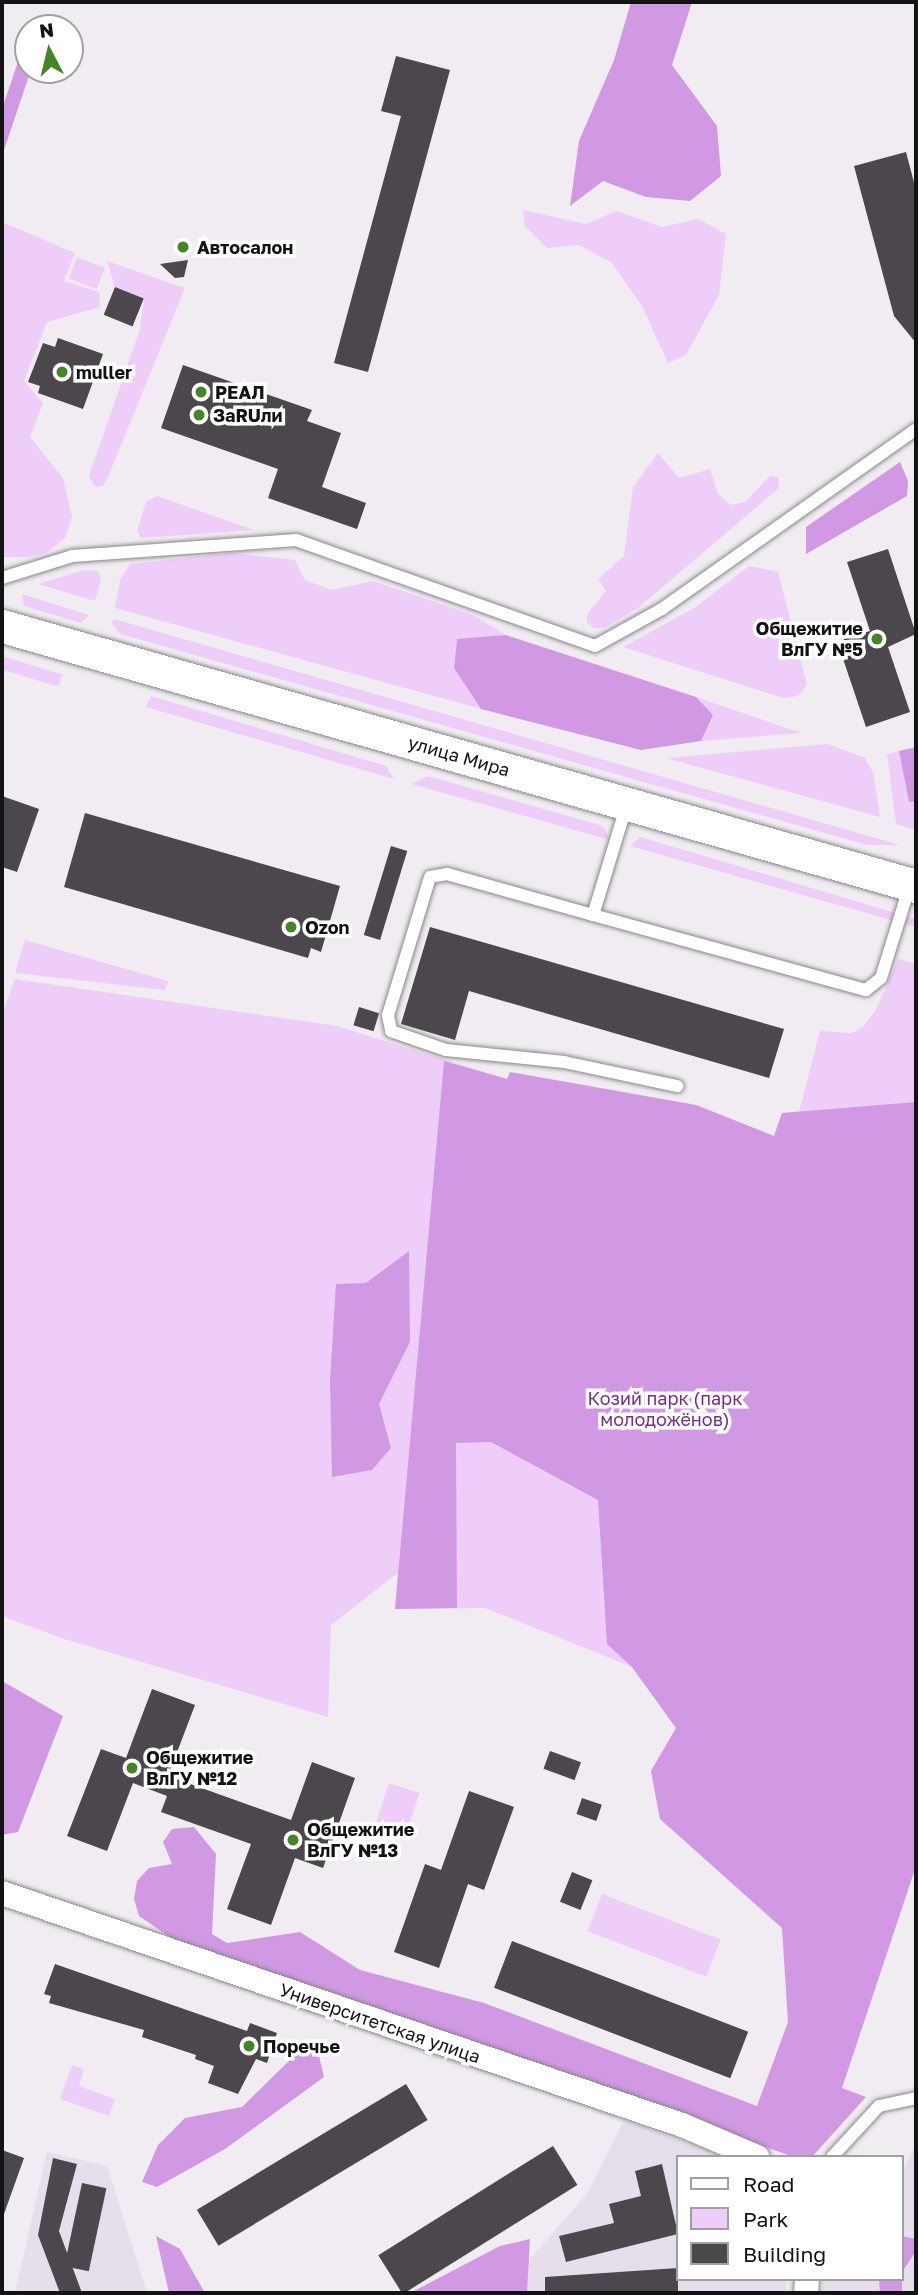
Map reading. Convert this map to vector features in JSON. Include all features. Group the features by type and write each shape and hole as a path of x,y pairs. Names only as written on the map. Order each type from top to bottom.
{"main road":[{"name":"улица Мира","path":"2,626 913,885"}],"street":[{"name":"Университетская улица","path":"2,1893 682,2125 752,2155"}],"lane":[{"path":"2,578 72,556 296,540 595,646 662,609 916,429"},
{"path":"593,915 627,804"},
{"path":"677,1086 564,1062 446,1050 391,1031 388,1015 429,877 447,874 866,990 881,978 913,885"},
{"path":"834,2155 879,2106 916,2098"}],"shaded area":[{"path":"624,2120 720,2155 676,2155 676,2281 786,2281 787,2293 527,2293 527,2262 587,2194"},
{"path":"914,2148 916,2293 823,2293 823,2281 904,2281 904,2168"},
{"path":"47,2152 107,2166 147,2293 15,2293"}],"green space":[{"path":"631,2 692,2 672,65 717,126 721,176 690,201 646,197 603,181 570,206 579,141 614,60"},
{"path":"14,73 14,84 26,84 2,156 2,109"},
{"path":"523,210 586,224 616,211 662,227 698,219 726,234 719,295 686,355 668,363 642,306 611,262 579,245 547,248 525,226"},
{"path":"2,222 75,253 64,281 99,292 100,307 47,322 24,381 43,403 30,437 63,478 72,517 65,538 48,552 30,557 2,557"},
{"path":"77,257 105,268 97,289 69,278"},
{"path":"107,261 185,288 108,477 103,486 95,487 89,476 140,329 144,299 115,287"},
{"path":"658,453 679,478 710,469 718,494 731,505 745,502 770,476 778,477 779,488 638,608 604,628 594,628 587,622 587,614 606,591 598,579 624,556 633,487"},
{"path":"900,462 908,481 907,496 806,554 806,527"},
{"path":"157,496 254,530 141,538 137,531 146,502"},
{"path":"232,553 295,560 305,580 332,590 373,581 473,615 506,635 457,640 454,668 481,709 115,608 120,580 130,564"},
{"path":"749,566 778,572 807,684 798,696 783,698 623,647 694,608"},
{"path":"84,570 98,571 101,580 95,601 38,584"},
{"path":"22,594 89,615 81,623 24,606"},
{"path":"114,619 900,845 867,845 120,634 111,623"},
{"path":"506,635 696,697 713,715 701,741 641,750 481,709 454,668 457,639"},
{"path":"2,656 62,674 58,687 2,670"},
{"path":"151,696 386,766 394,779 146,707"},
{"path":"696,697 801,733 701,741 713,715"},
{"path":"828,744 865,758 873,772 880,817 666,758"},
{"path":"916,747 916,801 909,802 899,751"},
{"path":"899,751 909,802 916,801 916,830 896,824 887,754"},
{"path":"428,776 603,826 610,840 411,784"},
{"path":"640,837 916,919 916,927 630,846"},
{"path":"25,940 168,981 165,990 15,973"},
{"path":"898,959 916,964 916,1866 660,1819 651,1771 676,1728 632,1667 485,1608 395,1609 398,1573 331,1625 328,1717 64,1639 2,1616 2,1015 15,979 337,1026 507,1079 510,1072 696,1105 774,1136 782,1113 799,1112 820,1031 852,1033 863,1027 877,1008"},
{"name":"Козий парк (парк молодожёнов)","path":"444,1061 507,1079 510,1072 696,1105 774,1136 782,1113 916,1102 916,1866 842,2088 866,2097 814,2155 788,2155 171,1938 139,1916 134,1899 137,1881 149,1868 172,1864 163,1842 172,1829 194,1827 216,1854 212,1934 227,1943 300,1932 360,1970 484,2003 757,2106 788,2022 782,1928 660,1819 651,1771 676,1728 632,1667 607,1644 598,1500 491,1442 456,1443 457,1608 395,1609"},
{"path":"409,1251 410,1342 379,1404 391,1448 372,1470 332,1477 330,1379 336,1284 366,1283"},
{"path":"2,1681 63,1716 18,1832 2,1835"},
{"path":"389,1783 419,1793 405,1838 374,1828"},
{"path":"602,1894 721,1940 706,1977 588,1931"},
{"path":"317,2048 324,2077 225,2149 157,2187 142,2182 158,2145 185,2118 242,2107 299,2051"},
{"path":"72,2065 84,2069 79,2086 115,2099 109,2116 60,2099"},
{"path":"156,2236 180,2249 205,2293 169,2293"},
{"path":"904,2236 916,2239 916,2251 904,2269"},
{"path":"530,2239 527,2293 410,2293 500,2246"},
{"path":"879,2281 902,2281 902,2293 880,2293"}],"building":[{"path":"396,56 450,70 368,372 334,363 401,116 381,111"},
{"path":"906,152 916,190 916,343 894,316 854,166"},
{"path":"188,260 184,277 175,278 160,264"},
{"path":"115,287 144,299 133,326 104,315"},
{"path":"58,338 103,354 83,409 38,393 40,386 28,382 43,343 55,347"},
{"path":"183,365 312,410 307,421 341,433 322,487 366,503 357,529 268,498 278,469 161,428"},
{"name":"Общежитие ВлГУ №5","path":"888,549 916,634 888,647 910,712 866,727 837,641 870,631 847,562"},
{"path":"2,796 39,809 17,872 2,867"},
{"path":"85,813 340,886 321,952 311,948 308,958 64,887"},
{"path":"391,846 407,851 380,940 364,935"},
{"path":"430,927 784,1029 769,1078 469,991 455,1040 401,1024"},
{"path":"359,1007 379,1013 374,1031 353,1025"},
{"path":"152,1689 195,1705 168,1776 291,1820 312,1762 355,1778 323,1868 295,1858 271,1925 227,1909 251,1844 161,1812 167,1796 133,1783 107,1851 67,1836 101,1749 126,1758"},
{"path":"550,1751 581,1762 575,1780 544,1769"},
{"path":"469,1791 514,1807 484,1890 468,1884 439,1968 394,1952 425,1864 441,1870"},
{"path":"582,1798 602,1805 596,1821 576,1814"},
{"path":"572,1872 592,1880 580,1910 560,1902"},
{"path":"512,1941 748,2032 730,2078 494,1988"},
{"path":"55,1964 247,2031 250,2023 277,2033 267,2063 256,2059 238,2094 208,2083 214,2066 195,2059 196,2055 142,2037 144,2030 49,2003 51,1996 44,1994"},
{"path":"406,2084 428,2120 218,2246 197,2210"},
{"path":"553,2146 577,2185 405,2293 402,2293 378,2255"},
{"path":"2,2150 24,2158 4,2214 2,2213"},
{"path":"53,2158 77,2164 59,2231 82,2293 60,2293 38,2235"},
{"path":"662,2164 676,2234 566,2262 559,2236 614,2223 609,2204 641,2196 635,2171"},
{"path":"82,2183 106,2188 89,2271 64,2266"},
{"path":"676,2268 678,2293 545,2293 545,2277"}],"place":[{"name":"Автосалон","path":"183,247"},
{"name":"muller","path":"62,372"},
{"name":"РЕАЛ","path":"201,392"},
{"name":"ЗаRUли","path":"199,415"},
{"name":"Общежитие ВлГУ №5","path":"877,639"},
{"name":"Ozon","path":"291,927"},
{"name":"Общежитие ВлГУ №12","path":"132,1768"},
{"name":"Общежитие ВлГУ №13","path":"293,1840"},
{"name":"Поречье","path":"249,2046"}]}
